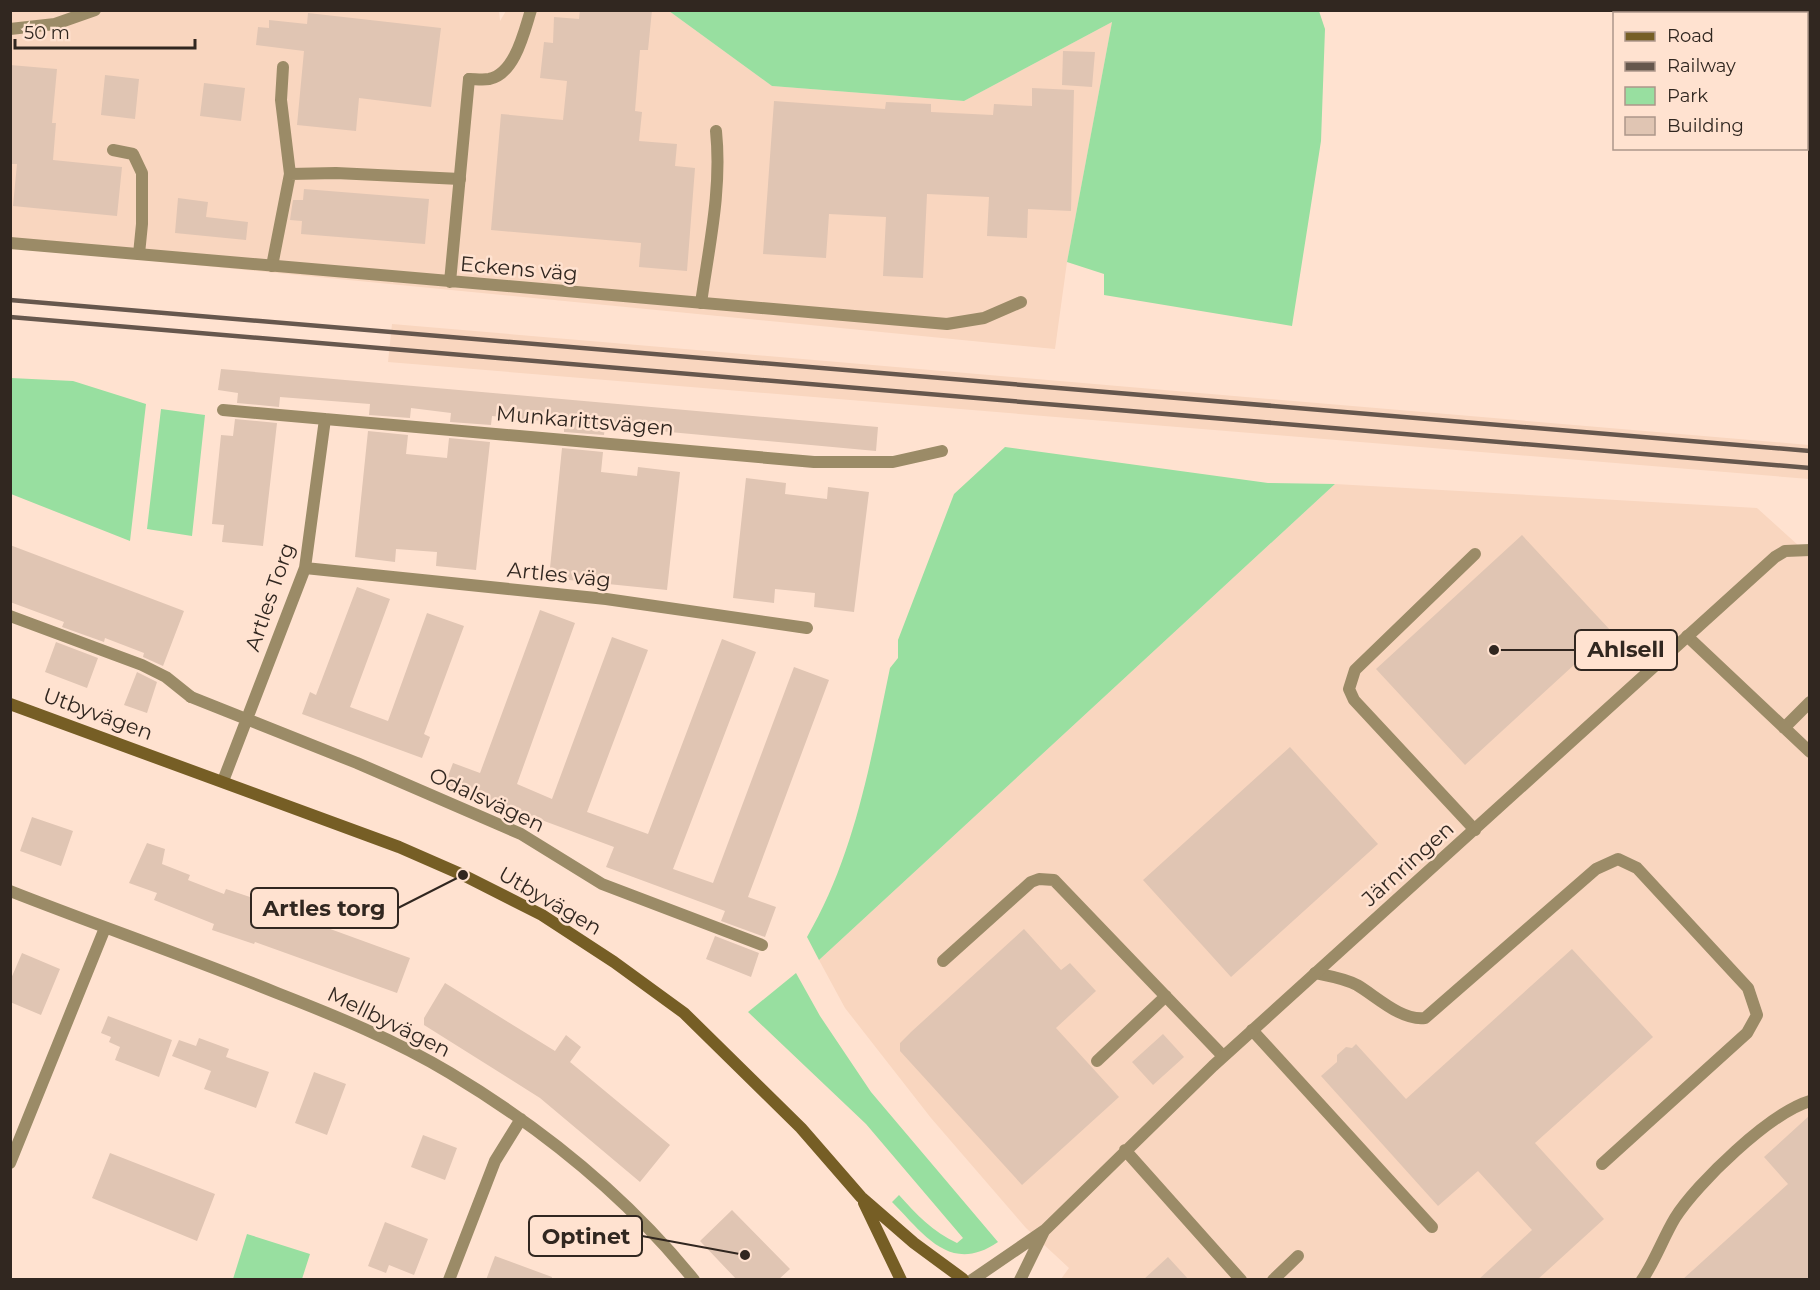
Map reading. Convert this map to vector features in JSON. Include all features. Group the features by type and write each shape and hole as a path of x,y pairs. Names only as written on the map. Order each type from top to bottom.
{"main road":[{"name":"Utbyvägen","path":"10,704 399,847 463,875 542,915 614,962 684,1013 801,1128 861,1197 914,1243 963,1280"},
{"name":"Utbyvägen","path":"861,1197 901,1280"}],"street":[{"path":"10,29 95,10"},
{"path":"450,282 469,79 490,79 504,71 521,43 531,10"},
{"path":"272,266 290,174 281,100 283,67"},
{"path":"701,303 718,189 720,164 716,131"},
{"path":"113,150 133,154 142,173 142,224 139,254"},
{"path":"290,174 336,173 460,179"},
{"name":"Eckens väg","path":"10,243 947,324 984,318 1022,302"},
{"name":"Munkarittsvägen","path":"223,410 814,462 893,462 942,451"},
{"name":"Artles Torg","path":"223,781 305,568 325,419"},
{"name":"Järnringen","path":"972,1280 1045,1230 1223,1056 1775,557 1785,551 1809,550"},
{"path":"1475,554 1355,670 1349,689 1354,700 1475,830"},
{"name":"Artles väg","path":"305,568 606,599 807,628"},
{"name":"Odalsvägen","path":"10,616 142,665 166,677 191,697 357,763 521,834 602,884 762,945"},
{"path":"1687,636 1809,752"},
{"path":"1784,728 1809,702"},
{"path":"1315,973 1355,984 1403,1014 1417,1019 1425,1018 1596,869 1618,859 1627,861 1637,868 1748,988 1757,1015 1747,1032 1602,1164"},
{"path":"943,961 1022,889 1031,882 1046,878 1061,885 1223,1056"},
{"name":"Mellbyvägen","path":"10,891 349,1021 449,1072 521,1119 622,1201 666,1246 694,1280"},
{"path":"10,1163 105,928"},
{"path":"1097,1061 1166,996"},
{"path":"1252,1030 1432,1227"},
{"path":"1642,1280 1688,1200 1754,1135 1778,1116 1809,1101"},
{"path":"449,1280 495,1161 521,1119"},
{"path":"1125,1150 1241,1280"},
{"name":"Järnringen","path":"1020,1280 1045,1230"},
{"path":"1273,1280 1298,1256"}],"shaded area":[{"path":"499,10 500,21 506,11 669,11 772,86 964,101 1112,22 1067,262 1055,349 11,247 10,11"},
{"path":"392,324 1809,445 1809,479 388,362"},
{"path":"1335,484 1757,508 1809,555 1809,1279 1061,1279 1069,1268 1026,1228 931,1118 845,1008 819,960"}],"green space":[{"path":"669,11 1319,11 1325,29 1321,141 1292,326 1104,295 1104,274 1067,262 1112,22 964,101 772,86"},
{"path":"11,378 73,381 146,404 130,541 11,494"},
{"path":"161,409 205,415 192,536 147,529"},
{"path":"1005,447 1268,483 1335,484 819,960 807,937 824,906 849,840 868,771 890,668 898,658 898,640 954,494"},
{"path":"796,973 820,1016 871,1092 998,1242 981,1251 966,1254 952,1252 939,1246 915,1226 892,1202 899,1195 918,1216 940,1234 957,1243 963,1238 866,1124 748,1012"},
{"path":"247,1234 310,1254 302,1279 233,1279"}],"building":[{"path":"580,10 652,10 648,50 640,50 635,111 642,112 639,141 677,144 675,166 695,168 687,271 639,267 641,243 491,230 501,114 563,120 567,81 540,78 544,42 553,43 554,17 579,19"},
{"path":"308,13 441,28 431,107 359,98 356,131 297,125 304,51 256,45 258,27 269,28 269,20 307,24"},
{"path":"1063,51 1095,52 1092,87 1062,85"},
{"path":"10,65 57,69 52,123 56,123 53,160 122,167 117,216 13,206 17,164 10,164"},
{"path":"105,75 139,79 135,119 101,115"},
{"path":"204,83 245,88 241,121 200,116"},
{"path":"1032,88 1074,90 1071,211 1028,209 1027,238 987,236 989,197 927,194 923,278 883,276 886,217 829,214 826,258 763,254 774,101 885,109 886,102 931,104 931,112 993,115 994,104 1032,106"},
{"path":"304,189 429,199 425,244 301,234 302,221 290,220 293,200 303,200"},
{"path":"178,198 208,202 206,217 248,222 246,240 175,233"},
{"path":"221,369 878,427 876,451 605,426 604,435 564,432 564,423 492,416 491,425 450,422 451,413 411,408 410,418 369,415 370,404 280,397 279,407 237,403 238,393 218,390"},
{"path":"235,419 277,423 263,546 222,542 224,525 212,524 221,435 233,436"},
{"path":"368,431 408,435 406,454 447,458 449,438 490,442 476,570 436,566 437,552 396,549 395,562 355,557"},
{"path":"562,448 603,452 601,472 637,476 638,467 680,472 667,590 549,578"},
{"path":"746,478 786,483 785,494 827,499 828,487 869,492 854,612 814,607 815,593 775,589 774,603 733,598"},
{"path":"1522,535 1611,631 1465,765 1376,669"},
{"path":"10,545 184,611 163,666 143,657 144,653 105,638 104,642 62,627 64,622 10,602"},
{"path":"357,587 390,599 350,707 388,721 427,613 464,626 424,734 430,737 422,758 302,714 310,692 316,695"},
{"path":"540,610 575,623 517,784 552,799 612,637 648,650 587,812 648,834 722,639 756,652 673,869 713,883 794,667 829,680 748,897 776,907 765,937 721,921 725,911 606,867 614,847 445,784 453,763 480,773"},
{"path":"56,642 98,658 87,688 45,672"},
{"path":"137,672 157,682 147,713 124,705"},
{"path":"1290,747 1378,844 1231,977 1143,880"},
{"path":"32,817 73,831 61,866 20,851"},
{"path":"147,843 165,849 162,864 190,875 188,880 224,894 226,889 268,903 267,906 410,958 397,993 255,942 254,944 212,930 214,924 154,900 157,893 129,883"},
{"path":"1024,929 1061,970 1070,963 1096,991 1056,1028 1119,1097 1022,1185 900,1051 900,1043"},
{"path":"715,936 759,953 751,977 706,959"},
{"path":"1572,949 1653,1037 1535,1143 1604,1219 1537,1280 1478,1280 1532,1230 1478,1171 1438,1206 1321,1076 1337,1062 1337,1055 1346,1047 1352,1048 1356,1044 1406,1099"},
{"path":"22,953 60,969 41,1015 10,1002 10,981"},
{"path":"445,983 555,1051 566,1035 581,1047 570,1062 670,1145 640,1182 540,1098 424,1025 424,1018"},
{"path":"108,1016 172,1040 159,1077 115,1060 120,1047 109,1042 111,1037 101,1033"},
{"path":"1163,1034 1184,1057 1153,1085 1132,1062"},
{"path":"199,1038 229,1049 226,1057 269,1072 256,1108 204,1089 211,1071 172,1056 179,1040 196,1046"},
{"path":"314,1072 346,1084 327,1135 295,1123"},
{"path":"1809,1116 1809,1280 1682,1280 1788,1184 1764,1157"},
{"path":"423,1135 457,1148 445,1180 411,1167"},
{"path":"110,1153 215,1194 197,1241 92,1198"},
{"path":"732,1210 790,1269 778,1280 737,1280 700,1241"},
{"path":"385,1222 428,1239 414,1275 389,1265 386,1273 368,1266"},
{"path":"495,1256 552,1277 551,1280 486,1280"},
{"path":"1168,1257 1189,1280 1143,1280"}],"railway":[{"path":"10,300 1810,451"},
{"path":"10,317 1810,468"}],"place":[{"name":"Ahlsell","path":"1494,650"},
{"name":"Artles torg","path":"463,875"},
{"name":"Optinet","path":"745,1255"}]}
